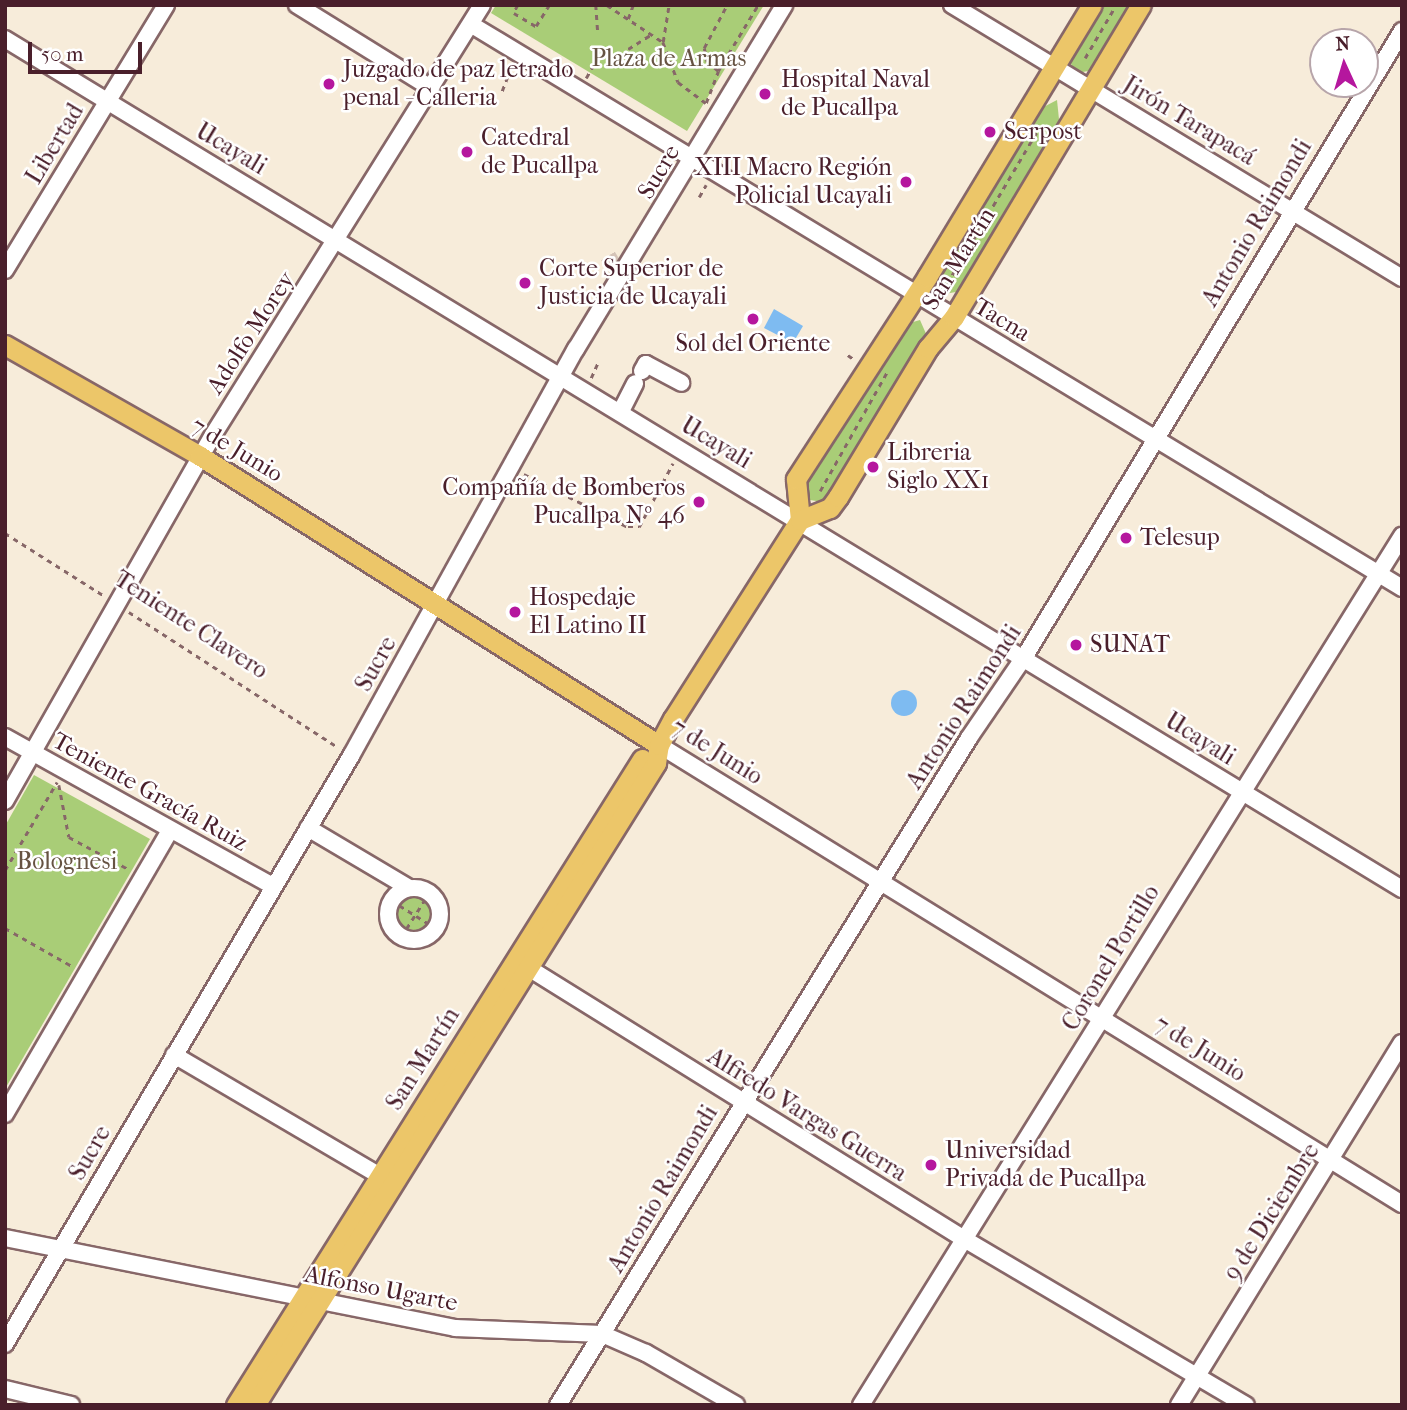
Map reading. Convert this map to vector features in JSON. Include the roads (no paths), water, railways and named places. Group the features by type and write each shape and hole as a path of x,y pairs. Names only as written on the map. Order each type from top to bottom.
{"main road":[{"name":"San Martín","path":"800,520 796,479 927,277 1021,117 1092,5"},
{"name":"San Martín","path":"255,1405 312,1299 521,964 656,762 659,745 800,520 830,508 829,494 928,348 954,317 1141,5"},
{"name":"7 de Junio","path":"5,345 200,456 436,602 659,745"},
{"name":"San Martín","path":"236,1405 312,1299"}],"street":[{"name":"Libertad","path":"5,270 166,5"},
{"path":"297,5 431,88"},
{"name":"Adolfo Morey","path":"5,802 200,456 338,240 482,5"},
{"name":"Sucre","path":"5,1344 351,756 619,271 694,159 784,5"},
{"name":"Jirón Tarapacá","path":"951,5 1402,278"},
{"name":"Tacna","path":"472,25 1402,587"},
{"name":"Antonio Raimondi","path":"558,1405 881,880 1025,656 1291,209 1402,32"},
{"name":"Ucayali","path":"5,40 338,240 560,379 621,411 1025,656 1402,889"},
{"path":"621,411 646,364 681,383"},
{"name":"Coronel Portillo","path":"861,1405 1239,790 1402,536"},
{"name":"Teniente Gracía Ruiz","path":"5,737 169,832 273,886"},
{"name":"7 de Junio","path":"659,745 1102,1016 1402,1204"},
{"path":"308,828 409,888 429,893 440,912 437,929 423,939 401,937 388,921 391,900 409,888"},
{"path":"5,1114 169,832"},
{"name":"Alfredo Vargas Guerra","path":"521,964 964,1239 1246,1405"},
{"name":"9 de Diciembre","path":"1179,1405 1402,1043"},
{"path":"174,1055 386,1180"},
{"name":"Alfonso Ugarte","path":"5,1238 59,1251 455,1328 601,1334 646,1353 736,1405"},
{"path":"5,1389 71,1405"}],"water":[{"path":"774,309 803,326 793,343 764,328"},
{"path":"904,690 913,694 917,703 913,712 904,716 895,712 891,703 895,694"}],"tunnel":[{"path":"608,256 615,267"}],"place":[{"name":"Juzgado de paz letrado penal - Calleria","path":"329,84"},
{"name":"Hospital Naval de Pucallpa","path":"765,94"},
{"name":"Serpost","path":"990,132"},
{"name":"Catedral de Pucallpa","path":"467,152"},
{"name":"XIII Macro Región Policial Ucayali","path":"906,182"},
{"name":"Corte Superior de Justicia de Ucayali","path":"525,283"},
{"name":"Sol del Oriente","path":"753,319"},
{"name":"Libreria Siglo XX1","path":"873,467"},
{"name":"Compañía de Bomberos Pucallpa Nº 46","path":"699,502"},
{"name":"Telesup","path":"1126,538"},
{"name":"Hospedaje El Latino II","path":"515,612"},
{"name":"SUNAT","path":"1076,645"},
{"name":"Universidad Privada de Pucallpa","path":"931,1165"}],"park label":[{"name":"Plaza de Armas","path":"669,59"},
{"name":"Bolognesi","path":"67,862"}]}
